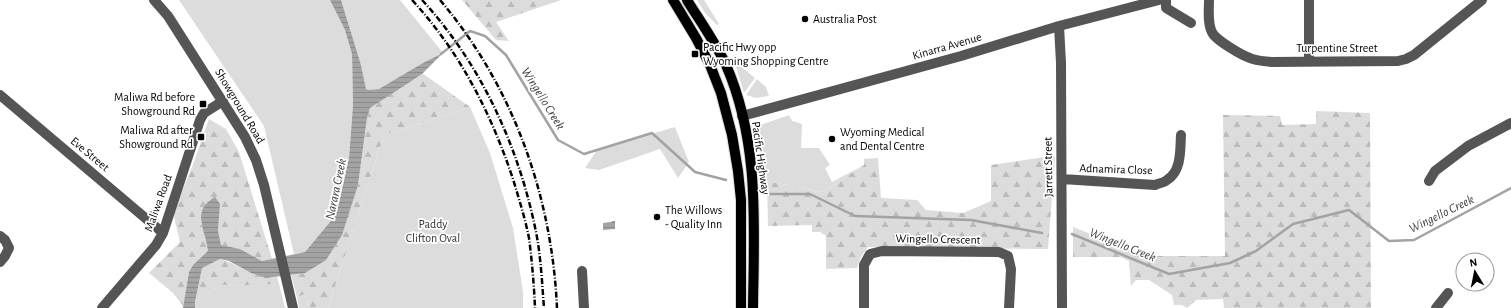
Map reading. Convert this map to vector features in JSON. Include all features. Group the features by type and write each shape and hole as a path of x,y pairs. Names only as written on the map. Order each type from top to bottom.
{"main road":[{"name":"Pacific Highway","path":"673,0 702,48 721,93 733,140 741,200 741,308"},
{"name":"Pacific Highway","path":"687,0 726,66 742,116 750,150 755,212 753,308"},
{"path":"741,200 744,173 738,123 742,116"}],"street":[{"name":"Showground Road","path":"154,0 168,16 223,101 245,137 256,160 264,185 293,308"},
{"name":"Kinarra Avenue","path":"742,116 961,56 1059,26 1159,0"},
{"path":"1166,0 1166,8 1191,23"},
{"name":"Turpentine Street","path":"1209,0 1210,24 1213,34 1222,42 1249,58 1260,61 1398,61 1406,59 1414,55 1482,0"},
{"path":"1309,0 1309,61"},
{"name":"Jarrett Street","path":"1059,26 1061,43 1062,308"},
{"name":"Eve Street","path":"0,95 163,233"},
{"name":"Maliwa Road","path":"102,308 156,245 163,233 200,120 204,113 223,101"},
{"path":"1429,182 1435,171 1468,146 1511,123"},
{"name":"Adnamira Close","path":"1062,179 1155,184 1167,181 1176,172 1181,135"},
{"path":"0,236 5,240 9,248 0,262"},
{"name":"Wingello Crescent","path":"864,308 864,265 870,254 882,251 999,252 1008,256 1011,270 1010,308"},
{"path":"582,271 584,308"},
{"path":"1436,308 1448,293"}],"green space":[{"path":"179,0 330,0 345,30 352,54 353,105 349,158 334,217 305,252 294,254 264,126"},
{"path":"341,0 400,0 443,53 379,89 366,89 361,65"},
{"path":"462,0 561,0 496,22 509,41 496,40"},
{"path":"697,0 704,0 719,24 717,25 705,13"},
{"path":"736,59 739,65 755,78 744,93 734,60"},
{"path":"422,73 470,107 384,135 328,308 309,308 306,294 297,297 291,275 305,273 358,185 367,118 370,108"},
{"path":"757,79 766,87 769,96 756,98 746,95"},
{"name":"Paddy Clifton Oval","path":"470,107 490,153 513,228 523,292 523,308 328,308 384,135"},
{"path":"1316,111 1370,113 1371,308 1224,308 1223,299 1196,300 1187,308 1182,305 1174,305 1172,295 1149,280 1136,280 1131,286 1129,261 1120,257 1073,257 1073,227 1147,256 1225,256 1223,115 1280,116 1282,125 1316,124"},
{"path":"789,115 792,121 802,124 801,148 819,148 830,165 825,168 832,182 864,165 822,192 767,181 755,127"},
{"path":"209,119 226,129 239,152 272,259 262,261 240,249 221,245 218,231 220,204 201,223 208,242 209,251 193,265 189,272 184,307 173,293 149,273 180,242 173,213 192,167"},
{"path":"675,127 689,162 678,178 660,149 599,170 585,168 597,150"},
{"path":"1045,157 1055,157 1048,249 868,247 861,257 857,268 826,269 826,236 820,232 812,232 812,225 768,226 767,181 822,192 864,165 864,159 878,158 881,198 917,200 926,210 963,213 991,201 991,165"},
{"path":"220,259 254,274 277,277 279,284 237,286 221,285 195,302 202,268"},
{"path":"279,284 285,308 195,308 195,302 221,285 237,286"},
{"path":"306,294 309,308 299,308 297,297"}],"shaded area":[{"path":"330,0 341,0 361,65 366,89 368,90 379,89 443,53 422,74 370,108 367,118 358,185 342,235 326,260 305,273 266,278 251,273 229,261 220,259 202,268 195,308 183,308 189,272 193,265 208,251 201,221 203,208 207,202 215,197 220,204 218,231 221,245 240,249 262,261 305,252 334,217 339,203 349,158 353,105 352,54 345,30"},
{"path":"615,221 615,229 603,230 603,223"}],"waterway":[{"name":"Wingello Creek","path":"441,54 470,31 485,36 506,55 558,140 584,154 652,133 695,172 726,180"},
{"name":"Wingello Creek","path":"1072,234 1169,274 1230,263 1256,251 1293,224 1349,210 1389,241 1414,240 1511,188"},
{"name":"Wingello Creek","path":"765,194 810,194 855,216 971,220 1042,233"}],"railway":[{"path":"412,0 445,41 459,62 495,130 513,179 526,223 533,273 535,308"},
{"path":"422,0 443,25 480,79 508,138 529,200 538,241 544,308"},
{"path":"440,0 466,33 488,69 508,106 524,144 537,184 547,225 554,266 557,308"}],"place":[{"name":"Australia Post","path":"805,19"},
{"name":"Pacific Hwy opp Wyoming Shopping Centre","path":"695,54"},
{"name":"Maliwa Rd before Showground Rd","path":"203,104"},
{"name":"Maliwa Rd after Showground Rd","path":"201,137"},
{"name":"Wyoming Medical and Dental Centre","path":"832,139"},
{"name":"The Willows - Quality Inn","path":"657,217"}],"water label":[{"name":"Narara Creek","path":"335,189"}]}
